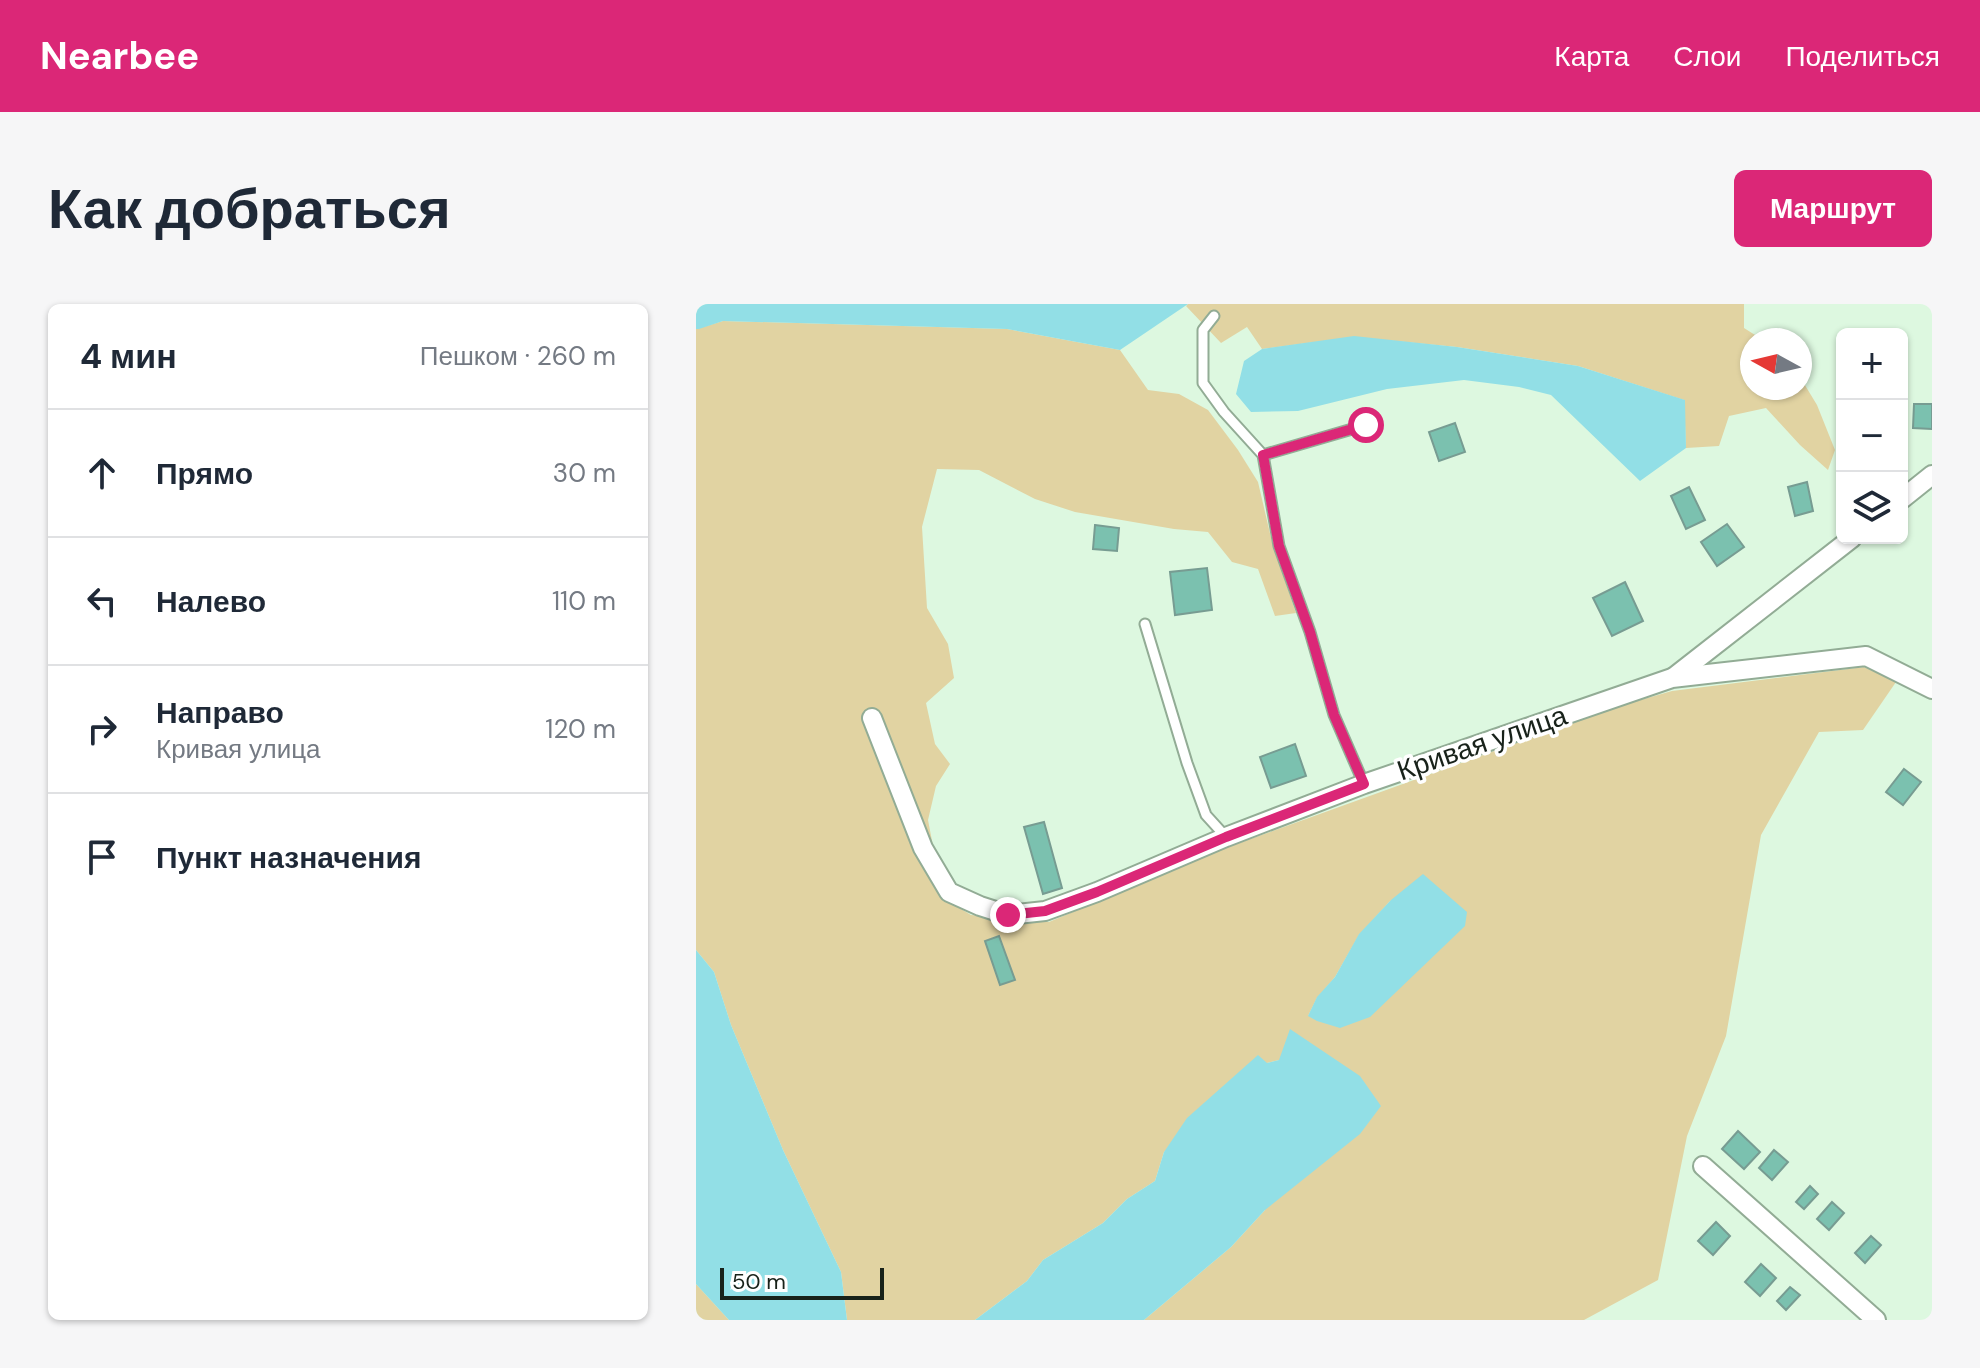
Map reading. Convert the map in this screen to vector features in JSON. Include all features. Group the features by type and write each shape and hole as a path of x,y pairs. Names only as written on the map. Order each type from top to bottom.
{"street":[{"path":"1908,494 1932,475"},
{"path":"1672,678 1844,544"},
{"name":"Кривая улица","path":"872,718 923,848 949,892 1008,915 1045,911 1364,784 1672,678 1866,656 1932,689"},
{"path":"1703,1166 1876,1320"}],"lane":[{"path":"1214,316 1203,330 1203,383 1224,412 1263,455 1279,546 1310,632 1334,715 1364,784"},
{"path":"1263,455 1366,425"},
{"path":"1145,624 1206,815 1226,837"}],"shaded area":[{"path":"1744,304 1744,328 1740,328 1740,400 1812,400 1812,397 1835,450 1828,470 1766,408 1729,416 1719,446 1686,448 1684,400 1578,366 1457,347 1354,337 1262,349 1247,327 1221,343 1186,306"},
{"path":"723,321 1007,329 1120,350 1148,390 1179,394 1208,410 1258,482 1272,542 1296,613 1275,616 1258,569 1232,562 1208,532 1075,512 1035,499 979,470 937,469 922,527 927,608 948,644 954,678 926,703 935,744 950,764 936,786 928,820 943,898 971,915 1049,922 1220,850 1616,707 1672,691 1864,667 1896,682 1863,730 1819,732 1761,835 1726,1036 1687,1136 1658,1280 1584,1320 1144,1320 1231,1247 1265,1210 1279,1060 1267,1063 1164,1152 1155,1181 1127,1199 1103,1223 1043,1260 1027,1281 975,1320 847,1320 841,1272 783,1150 731,1025 714,972 696,950 696,329","holes":["1391,900 1308,1016 1359,935"]},
{"path":"696,1284 729,1320 696,1320"}],"water":[{"path":"696,304 1188,304 1120,350 1007,329 723,321 696,329"},
{"path":"1354,336 1457,347 1578,366 1685,400 1686,448 1640,481 1551,395 1519,387 1464,380 1387,389 1298,411 1251,412 1236,394 1244,361 1262,349"},
{"path":"1423,874 1467,912 1465,926 1370,1017 1340,1028 1308,1016 1359,934 1391,900"},
{"path":"696,950 714,972 731,1025 783,1150 841,1272 847,1320 729,1320 696,1284"},
{"path":"1290,1029 1360,1076 1381,1106 1360,1134 1265,1210 1231,1247 1144,1320 975,1320 1027,1281 1043,1260 1103,1223 1127,1199 1155,1181 1164,1152 1187,1118 1258,1055 1267,1063 1279,1060"}],"building":[{"path":"1914,404 1932,404 1932,429 1913,428"},
{"path":"1455,423 1465,452 1439,461 1429,432"},
{"path":"1807,482 1813,511 1795,516 1788,487"},
{"path":"1689,487 1705,520 1686,529 1671,496"},
{"path":"1727,524 1744,547 1717,566 1701,542"},
{"path":"1095,525 1119,528 1117,551 1093,549"},
{"path":"1207,568 1212,610 1175,615 1170,572"},
{"path":"1625,582 1643,621 1612,636 1593,598"},
{"path":"1295,744 1306,776 1271,788 1260,757"},
{"path":"1904,769 1921,782 1903,805 1886,792"},
{"path":"1044,822 1062,888 1043,894 1024,827"},
{"path":"999,936 1015,980 1000,985 985,941"},
{"path":"1738,1131 1760,1152 1744,1169 1722,1149"},
{"path":"1774,1150 1788,1162 1772,1180 1759,1168"},
{"path":"1810,1186 1818,1194 1804,1209 1796,1202"},
{"path":"1832,1202 1844,1213 1829,1230 1817,1219"},
{"path":"1716,1222 1730,1236 1713,1255 1698,1241"},
{"path":"1871,1236 1881,1245 1865,1263 1855,1253"},
{"path":"1761,1264 1776,1278 1760,1296 1745,1282"},
{"path":"1790,1287 1800,1295 1786,1310 1777,1301"}],"route":[{"path":"1008,915 1045,911 1097,892 1226,837 1364,784 1334,715 1310,632 1279,546 1263,455 1366,425"}]}
